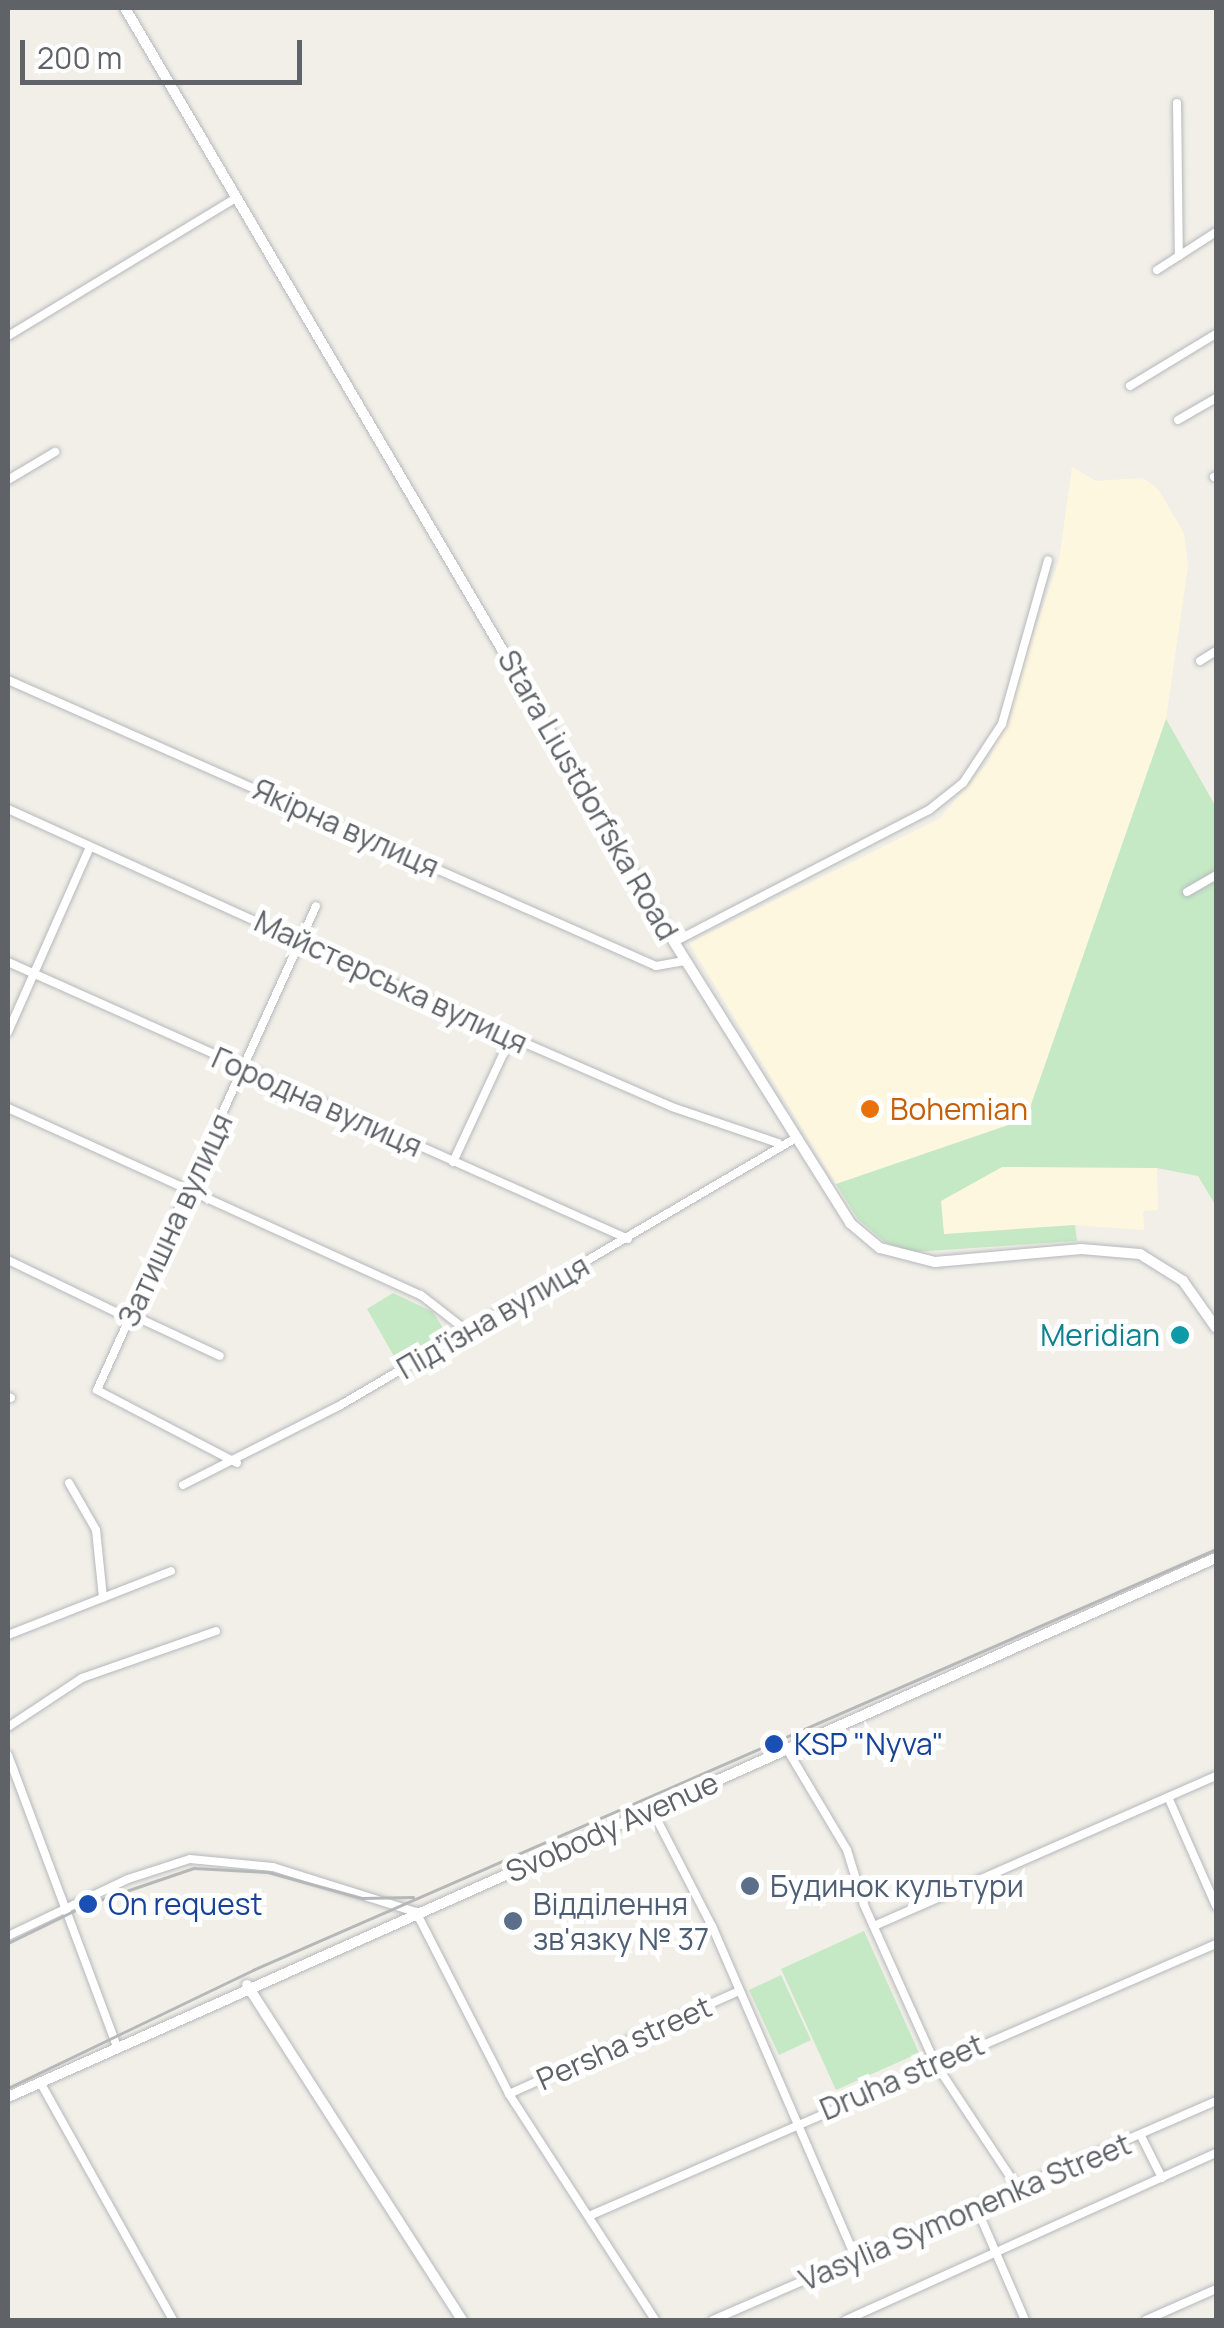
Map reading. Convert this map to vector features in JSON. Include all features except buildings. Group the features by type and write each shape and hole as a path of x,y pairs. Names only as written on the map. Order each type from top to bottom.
{"main road":[{"name":"Stara Liustdorfska Road","path":"124,8 674,942 841,1212 892,1253 935,1262 1124,1250 1171,1269 1216,1328"},
{"name":"Svobody Avenue","path":"8,2096 247,1985 1216,1560"},
{"path":"247,1985 462,2320"}],"street":[{"path":"1177,103 1179,256"},
{"path":"8,336 236,198"},
{"path":"1157,270 1216,232"},
{"path":"1130,386 1216,334"},
{"path":"1178,420 1216,398"},
{"path":"8,480 55,452"},
{"path":"674,942 928,810 963,783 1002,724 1048,560"},
{"path":"1200,661 1216,651"},
{"name":"Якірна вулиця","path":"8,680 656,966 686,961"},
{"name":"Майстерська вулиця","path":"8,809 511,1037 672,1106 778,1143"},
{"path":"8,1032 90,847"},
{"path":"1187,892 1216,875"},
{"name":"Затишна вулиця","path":"238,1463 98,1392 316,906"},
{"name":"Городна вулиця","path":"8,962 628,1239"},
{"path":"453,1162 511,1037"},
{"path":"8,1108 422,1295 466,1331"},
{"name":"Підʼїзна вулиця","path":"184,1485 238,1463 628,1239 778,1143 796,1138"},
{"path":"8,1260 220,1356"},
{"path":"69,1483 96,1530 103,1598"},
{"path":"8,1635 171,1571"},
{"path":"8,1727 82,1678 216,1631"},
{"path":"788,1750 846,1850 874,1926 935,2064 1018,2190"},
{"path":"8,1756 10,1770 68,1907 116,2046"},
{"path":"874,1926 1216,1776"},
{"path":"1168,1798 1216,1906"},
{"path":"652,1810 739,1991 856,2259"},
{"path":"8,1936 161,1865 217,1858 273,1867 416,1912 509,2094 655,2320"},
{"name":"Druha street","path":"589,2216 796,2122 1216,1944"},
{"name":"Persha street","path":"509,2094 739,1991"},
{"path":"40,2082 174,2320"},
{"name":"Vasylia Symonenka Street","path":"713,2320 977,2209 1216,2101"},
{"path":"1141,2136 1162,2178"},
{"name":"Vasylia Symonenka Street","path":"846,2320 1216,2153"},
{"path":"977,2209 1025,2320"},
{"path":"1146,2320 1216,2289"}],"shaded area":[{"path":"1072,467 1096,481 1143,478 1158,489 1184,533 1188,566 1166,719 1026,1119 836,1184 689,943 939,819 989,761 1059,560"},
{"path":"1001,1167 1157,1168 1158,1210 1143,1211 1144,1230 1074,1225 944,1235 941,1201"}],"green space":[{"path":"1166,719 1216,807 1216,1206 1198,1176 1157,1168 1002,1167 941,1201 944,1234 1075,1225 1077,1241 913,1252 886,1243 858,1219 836,1184 1026,1119"},
{"path":"393,1293 433,1312 448,1336 398,1363 367,1309"},
{"path":"864,1931 919,2053 836,2090 781,1969"},
{"path":"781,1975 811,2040 779,2055 749,1990"}],"tram line":[{"path":"8,2088 253,1970 1216,1549"},
{"path":"8,1943 88,1904 194,1868 268,1872 362,1898 413,1897"}],"place":[{"name":"Bohemian","path":"870,1109"},
{"name":"Meridian","path":"1180,1335"},
{"name":"KSP \"Nyva\"","path":"774,1744"},
{"name":"Будинок культури","path":"750,1886"},
{"name":"On request","path":"88,1904"},
{"name":"Відділення зв'язку № 37","path":"513,1921"}]}
